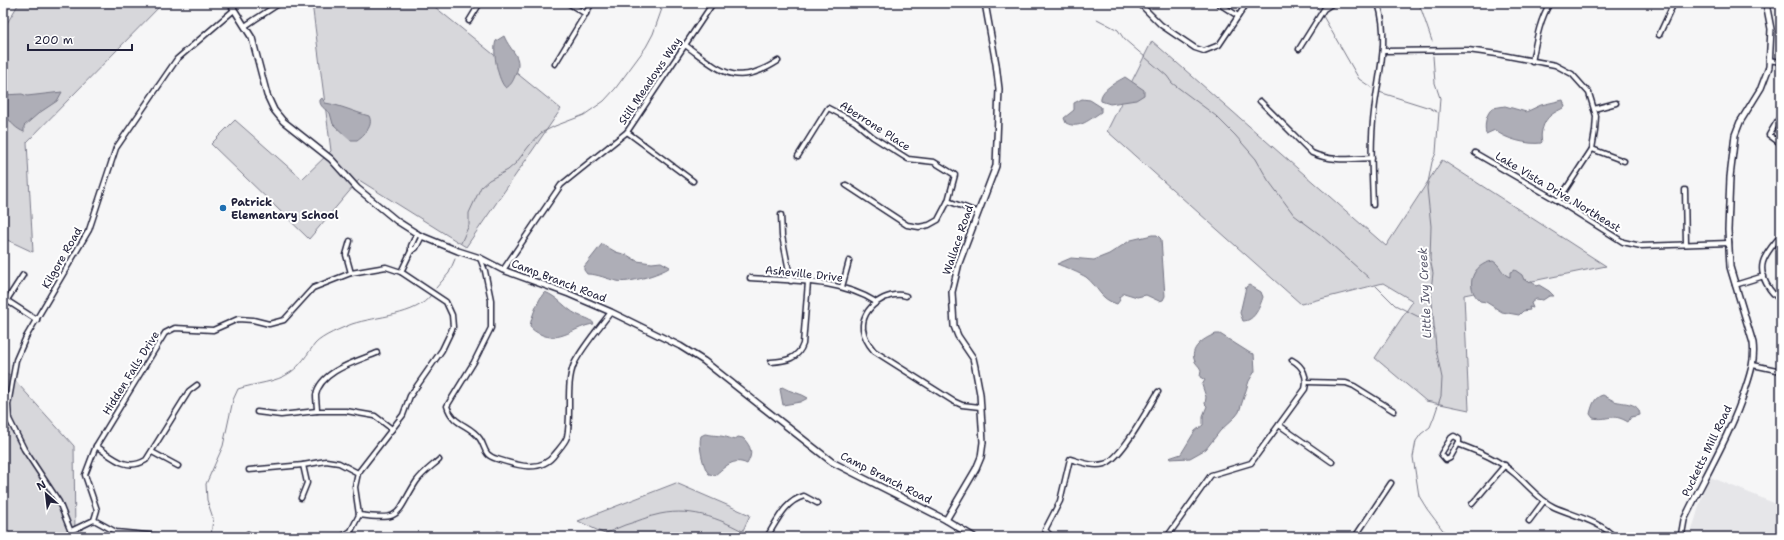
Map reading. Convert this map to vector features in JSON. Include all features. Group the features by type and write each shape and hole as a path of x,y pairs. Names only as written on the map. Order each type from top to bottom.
{"street":[{"name":"Camp Branch Road","path":"230,3 254,43 267,96 274,110 283,121 330,159 375,204 397,221 419,235 458,251 480,258 503,270 569,294 611,312 692,352 832,462 946,520 974,537"},
{"path":"245,26 280,3"},
{"path":"469,21 480,3"},
{"path":"568,3 586,14"},
{"path":"555,64 592,3"},
{"name":"Still Meadows Way","path":"503,270 552,197 562,185 627,132 713,3"},
{"name":"Wallace Road","path":"946,520 976,469 981,457 984,442 980,394 973,358 958,336 952,316 952,292 959,263 977,212 996,166 999,89 985,3"},
{"path":"1139,3 1161,25 1196,48 1204,51 1219,45 1247,3"},
{"path":"1218,3 1238,16"},
{"path":"1299,49 1324,9 1333,3"},
{"path":"1373,205 1373,114 1384,39 1378,3"},
{"path":"1532,62 1545,11 1550,3"},
{"path":"1659,35 1674,3"},
{"name":"Pucketts Mill Road","path":"1682,537 1682,527 1687,514 1737,416 1753,365 1753,343 1730,267 1728,242 1730,177 1735,135 1740,122 1762,88 1766,76 1769,60 1771,29 1766,3"},
{"name":"Kilgore Road","path":"73,537 59,502 24,449 9,419 5,406 16,360 26,337 89,230 116,148 177,60 234,10"},
{"path":"685,45 720,70 738,76 760,71 778,61"},
{"path":"1383,51 1468,50 1497,54 1554,66 1572,74 1589,93 1596,116 1596,131 1592,149 1558,201"},
{"path":"1769,60 1781,62"},
{"path":"1260,101 1312,153 1332,160 1372,158"},
{"path":"1594,109 1616,103"},
{"name":"Aberrone Place","path":"798,156 828,108 855,122 873,137 908,159 934,162 955,175 948,201 938,220 929,225 919,227 907,225 846,185"},
{"path":"1781,115 1769,135 1781,144"},
{"path":"627,132 693,181"},
{"path":"1592,149 1624,161"},
{"name":"Lake Vista Drive Northeast","path":"1475,153 1558,201 1623,242 1641,246 1728,242"},
{"path":"1685,190 1686,244"},
{"path":"948,201 977,212"},
{"path":"781,215 782,236 791,281"},
{"path":"401,272 412,251 411,246 419,235"},
{"path":"1781,235 1763,262 1764,276 1769,289 1774,296 1781,300"},
{"path":"350,241 346,255 351,273"},
{"path":"480,258 485,271 491,300 491,328 474,362 447,406 450,415 481,440 482,446 492,458 530,467 546,463 553,458 567,437 570,381 574,365 611,312"},
{"path":"842,287 849,261"},
{"name":"Hidden Falls Drive","path":"94,520 97,510 86,475 96,446 165,333 175,328 213,330 238,319 253,320 269,324 284,320 313,288 351,273 386,267 401,272 446,302 452,315 453,327 442,350 410,396 403,415 358,473"},
{"path":"3,306 5,299 24,274"},
{"path":"1735,285 1764,276"},
{"name":"Asheville Drive","path":"750,278 808,282 842,287 868,296 876,302"},
{"path":"771,362 785,361 794,358 801,350 803,344 808,282"},
{"path":"906,296 901,295 876,302 866,315 862,327 866,340 874,351 953,401 962,405 980,407"},
{"path":"5,299 37,320"},
{"path":"317,411 316,395 321,383 333,372 377,353"},
{"path":"1167,537 1211,475 1251,462 1279,426 1305,389 1307,382 1303,370 1292,360"},
{"path":"1753,365 1781,372"},
{"path":"1307,382 1346,383 1354,386 1394,411"},
{"path":"96,446 125,465 137,466 146,460 189,391 197,386"},
{"path":"1052,537 1045,530 1060,501 1070,459 1092,465 1105,464 1116,457 1158,392"},
{"path":"257,412 281,415 317,411 346,411 375,416 392,429"},
{"path":"1279,426 1332,462"},
{"path":"1454,436 1457,437 1459,439 1458,444 1450,458 1446,460 1443,458 1441,454 1451,438 1454,436"},
{"path":"1458,444 1492,457 1505,465 1544,501 1552,506 1604,528 1614,537"},
{"path":"152,452 178,466"},
{"path":"359,515 381,518 394,515 402,509 417,482 425,472 439,460"},
{"path":"249,470 303,465 326,461 338,462 358,473 355,487 359,515 351,531 342,537"},
{"path":"301,498 307,483 303,465"},
{"path":"1472,504 1505,465"},
{"path":"1355,537 1391,483"},
{"path":"767,537 788,504 804,496 817,503"},
{"path":"1529,521 1544,501"},
{"path":"71,531 94,520 116,532 157,536"}],"shaded area":[{"path":"19,3 163,3 27,142 33,252 3,238 3,30"},
{"path":"312,3 430,3 561,109 466,247 359,180 309,239 211,144 235,120 302,179 331,151"},
{"path":"504,36 516,55 518,64 511,84 506,88 500,79 495,58 496,41"},
{"path":"1152,41 1386,246 1442,160 1606,266 1464,295 1469,410 1426,401 1375,358 1413,301 1383,283 1301,304 1107,131"},
{"path":"1125,77 1144,90 1144,95 1136,100 1110,104 1101,101 1101,97 1106,90"},
{"path":"62,92 57,101 39,113 24,126 24,132 14,126 7,116 3,106 3,95 22,94 27,96"},
{"path":"322,98 325,103 369,116 370,123 368,130 357,140 350,140 333,124 330,113 323,108 320,102"},
{"path":"1082,99 1090,100 1101,107 1101,112 1084,123 1071,125 1066,123 1064,118 1074,110 1074,103"},
{"path":"1563,100 1565,107 1551,115 1546,121 1542,132 1541,143 1517,141 1504,136 1495,130 1486,134 1486,120 1493,108 1505,106 1526,112 1541,105"},
{"path":"1157,235 1161,239 1165,296 1163,300 1159,301 1146,295 1137,297 1124,293 1119,297 1120,300 1117,304 1111,302 1103,296 1086,277 1057,264 1071,258 1094,260 1109,254 1131,240"},
{"path":"602,244 637,261 652,263 661,262 670,267 666,270 636,280 622,282 587,274 584,267"},
{"path":"1493,261 1507,276 1510,277 1510,272 1515,270 1522,275 1524,280 1526,279 1527,282 1532,281 1536,286 1539,285 1554,296 1549,296 1543,300 1536,299 1531,303 1533,308 1529,307 1530,310 1523,311 1519,315 1502,312 1486,302 1480,301 1472,289 1473,277 1475,271 1480,267"},
{"path":"1249,285 1261,292 1263,297 1259,309 1254,316 1251,319 1243,321 1240,313 1246,287"},
{"path":"545,292 550,294 572,312 589,319 594,324 587,325 561,336 554,337 547,337 536,332 530,326 538,303"},
{"path":"1220,334 1254,354 1255,371 1249,381 1239,412 1220,431 1206,449 1190,458 1170,459 1169,458 1181,454 1195,431 1203,425 1203,416 1207,406 1205,404 1206,397 1202,385 1205,380 1200,377 1201,370 1193,355 1194,350 1200,343 1208,337"},
{"path":"3,371 10,375 74,446 75,537 3,537"},
{"path":"782,387 808,398 800,402 783,405 780,389"},
{"path":"1603,395 1614,401 1627,403 1634,406 1639,411 1640,415 1631,417 1628,422 1614,417 1598,419 1593,418 1590,414 1595,400"},
{"path":"705,434 723,436 734,440 738,437 743,438 751,451 747,464 742,462 733,462 715,475 709,474 703,461 700,440 701,436"},
{"path":"1708,476 1781,506 1781,537 1690,537"},
{"path":"676,483 750,515 740,537 611,537 578,521"},
{"path":"497,531 520,534 526,537 493,537"}],"waterway":[{"path":"461,243 469,225 469,213 481,187 489,180 508,170 516,163 541,133 584,115 604,101 615,89 646,47 653,34 664,3"},
{"path":"1312,3 1315,4 1320,11"},
{"name":"Little Ivy Creek","path":"1419,3 1432,41"},
{"path":"1323,16 1359,79 1372,88"},
{"path":"1097,19 1118,30 1124,39 1167,76 1172,83 1216,116 1256,159 1268,180 1294,215 1322,236 1369,278"},
{"name":"Little Ivy Creek","path":"1433,56 1435,83 1440,98 1436,153 1432,162 1427,188 1431,226 1430,259 1433,273 1431,290 1436,349 1442,378 1441,396 1434,417 1430,427 1421,434 1416,441 1413,457 1419,496 1448,537"},
{"path":"1379,92 1430,108 1437,112"},
{"path":"436,288 449,273 455,259"},
{"path":"1376,286 1395,305 1421,318 1435,330"},
{"path":"211,537 213,518 207,500 206,484 223,446 233,400 238,389 272,381 285,376 298,366 318,341 332,332 362,321 406,311 424,302 431,295"},
{"path":"594,537 656,515 673,512 685,512 708,516 731,525 753,537"},
{"path":"433,537 444,537"}],"place":[{"name":"Patrick Elementary School","path":"223,208"}]}
